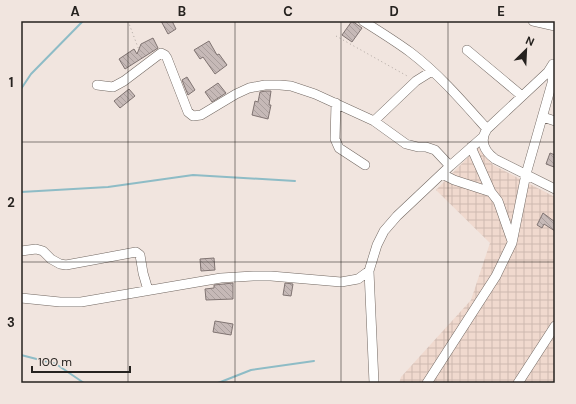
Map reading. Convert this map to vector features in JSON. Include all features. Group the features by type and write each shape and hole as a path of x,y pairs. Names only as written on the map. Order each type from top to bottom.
{"street":[{"path":"363,21 410,52 446,84 485,133 485,149 488,154 501,163 555,189"},
{"path":"533,21 555,26"},
{"path":"467,50 522,96"},
{"path":"97,85 113,88 161,53 165,55 188,112 193,116 201,115 249,88 265,85 291,86 315,94 374,121 406,144 435,150 450,166"},
{"path":"374,383 369,271 377,245 384,231 397,216 548,72 554,63"},
{"path":"428,383 496,276 512,243 526,174 552,83 554,63"},
{"path":"374,121 416,81 432,71"},
{"path":"336,103 335,139 339,148 364,165"},
{"path":"543,117 555,121"},
{"path":"471,147 491,192 498,201 512,243"},
{"path":"442,174 454,180 491,192"},
{"path":"21,251 36,249 43,251 51,259 60,264 66,265 136,252 140,255 148,290"},
{"path":"21,298 60,302 81,302 221,278 253,276 341,282 358,279 369,271"},
{"path":"518,383 555,326"}],"path":[{"path":"128,21 139,50 148,63"},
{"path":"336,36 416,81"}],"shaded area":[{"path":"478,147 493,165 555,197 555,383 399,383 401,377 471,300 490,243 436,190"}],"building":[{"path":"161,21 172,21 176,29 168,34"},
{"path":"352,21 362,28 352,42 342,35"},
{"path":"153,38 158,48 125,69 119,59 134,49 137,54 141,44"},
{"path":"209,41 217,55 219,54 227,65 215,74 203,57 200,59 194,50"},
{"path":"187,77 195,90 188,95 182,80"},
{"path":"218,83 226,93 212,102 205,92"},
{"path":"129,89 135,96 120,108 114,101"},
{"path":"271,91 269,105 271,105 268,119 252,115 255,101 258,102 260,92"},
{"path":"550,153 555,155 554,167 546,164"},
{"path":"543,213 555,222 555,231 544,224 542,228 537,225"},
{"path":"214,258 215,270 201,271 200,259"},
{"path":"233,283 233,299 206,300 205,289 214,288 214,285"},
{"path":"285,283 293,284 291,296 283,295"},
{"path":"215,321 233,324 231,335 213,332"}],"waterway":[{"path":"21,89 31,74 83,21"},
{"path":"21,192 108,187 193,175 295,181"},
{"path":"21,355 56,364 84,383"},
{"path":"218,383 251,370 314,361"}]}
